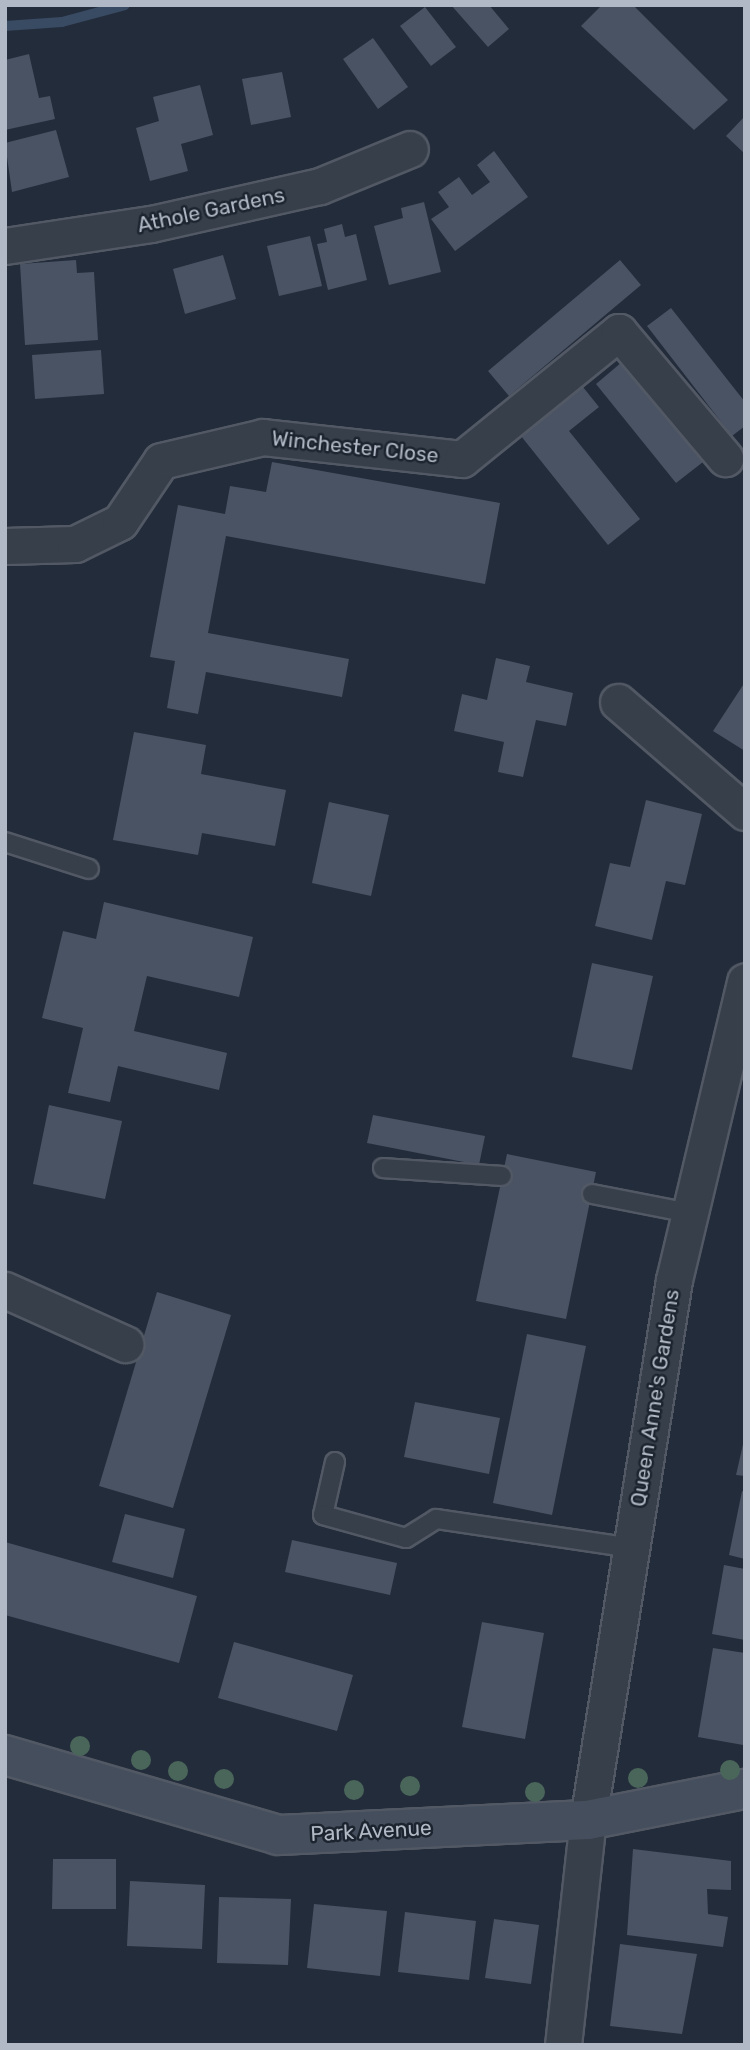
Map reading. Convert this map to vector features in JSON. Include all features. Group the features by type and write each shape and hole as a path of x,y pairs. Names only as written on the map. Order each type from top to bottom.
{"street":[{"name":"Athole Gardens","path":"5,246 151,224 320,186 410,149"},
{"name":"Winchester Close","path":"5,546 75,544 120,522 161,461 263,437 461,459 619,332 725,458"},
{"path":"618,702 745,811"},
{"name":"Queen Anne's Gardens","path":"563,2045 588,1820 674,1280 745,981"},
{"path":"5,1290 125,1344"},
{"name":"Park Avenue","path":"5,1755 278,1835 588,1820 745,1789"}],"lane":[{"path":"5,842 89,869"},
{"path":"383,1168 502,1176"},
{"path":"592,1195 690,1213"},
{"path":"335,1462 323,1515 406,1538 436,1519 632,1548"}],"building":[{"path":"451,5 489,5 509,29 488,47"},
{"path":"602,5 633,5 728,100 694,130 581,26"},
{"path":"425,7 456,47 431,66 400,26"},
{"path":"373,38 408,87 378,109 343,59"},
{"path":"29,54 39,98 50,96 55,119 5,130 5,60"},
{"path":"282,72 291,117 251,125 242,79"},
{"path":"200,85 213,135 181,144 188,171 150,181 136,128 159,121 153,97"},
{"path":"745,116 745,154 726,136"},
{"path":"56,130 69,177 12,192 5,143"},
{"path":"494,151 528,197 455,251 431,219 449,207 438,192 459,177 472,195 490,182 477,165"},
{"path":"424,202 441,272 389,285 374,226 403,218 401,208"},
{"path":"342,224 345,237 356,234 367,280 328,290 317,244 327,242 324,229"},
{"path":"310,236 322,286 279,296 267,246"},
{"path":"223,255 236,299 185,314 173,269"},
{"path":"76,260 77,273 94,272 98,340 25,345 20,264"},
{"path":"620,260 641,285 509,396 488,371"},
{"path":"671,308 745,402 745,426 732,436 647,326"},
{"path":"101,350 104,394 35,399 32,355"},
{"path":"622,362 703,462 676,483 596,384"},
{"path":"583,387 599,407 569,431 640,519 608,545 521,436"},
{"path":"272,462 500,503 485,584 226,536 208,633 349,659 342,697 206,672 198,714 167,708 175,661 150,657 178,505 225,514 230,486 266,492"},
{"path":"496,658 530,666 526,682 573,693 566,726 536,720 523,777 498,772 504,742 454,731 462,694 487,700"},
{"path":"745,682 745,751 713,731"},
{"path":"134,732 206,745 201,774 286,790 275,846 202,833 198,855 113,840"},
{"path":"646,800 702,814 685,885 666,881 652,940 595,926 610,863 630,867"},
{"path":"329,802 389,815 371,896 312,883"},
{"path":"104,902 253,937 239,997 147,976 134,1031 227,1053 219,1090 118,1066 110,1102 68,1093 83,1028 42,1018 63,931 96,939"},
{"path":"592,963 653,976 632,1070 572,1057"},
{"path":"49,1105 122,1121 105,1199 33,1184"},
{"path":"373,1115 485,1136 479,1165 367,1143"},
{"path":"507,1154 596,1172 566,1319 476,1301"},
{"path":"157,1292 231,1315 173,1508 99,1486"},
{"path":"527,1334 586,1346 552,1515 493,1503"},
{"path":"415,1402 500,1418 489,1474 404,1457"},
{"path":"745,1440 745,1476 736,1475"},
{"path":"742,1491 745,1492 745,1559 729,1555"},
{"path":"125,1514 185,1529 173,1578 112,1562"},
{"path":"292,1540 397,1563 390,1595 285,1572"},
{"path":"5,1542 197,1596 179,1663 5,1615"},
{"path":"724,1565 745,1569 745,1640 712,1634"},
{"path":"482,1622 544,1633 525,1739 462,1727"},
{"path":"234,1642 353,1675 337,1731 218,1698"},
{"path":"713,1648 745,1653 743,1745 698,1737"},
{"path":"633,1849 731,1861 731,1890 707,1889 708,1914 728,1917 723,1947 627,1935"},
{"path":"53,1859 116,1859 116,1909 52,1909"},
{"path":"130,1881 205,1885 202,1949 127,1946"},
{"path":"219,1897 291,1899 288,1965 217,1963"},
{"path":"314,1904 387,1911 380,1976 307,1968"},
{"path":"405,1912 476,1921 469,1980 398,1972"},
{"path":"494,1919 539,1925 531,1984 485,1978"},
{"path":"620,1944 697,1954 682,2034 610,2026"}],"waterway":[{"path":"5,26 62,22 125,5"}]}
